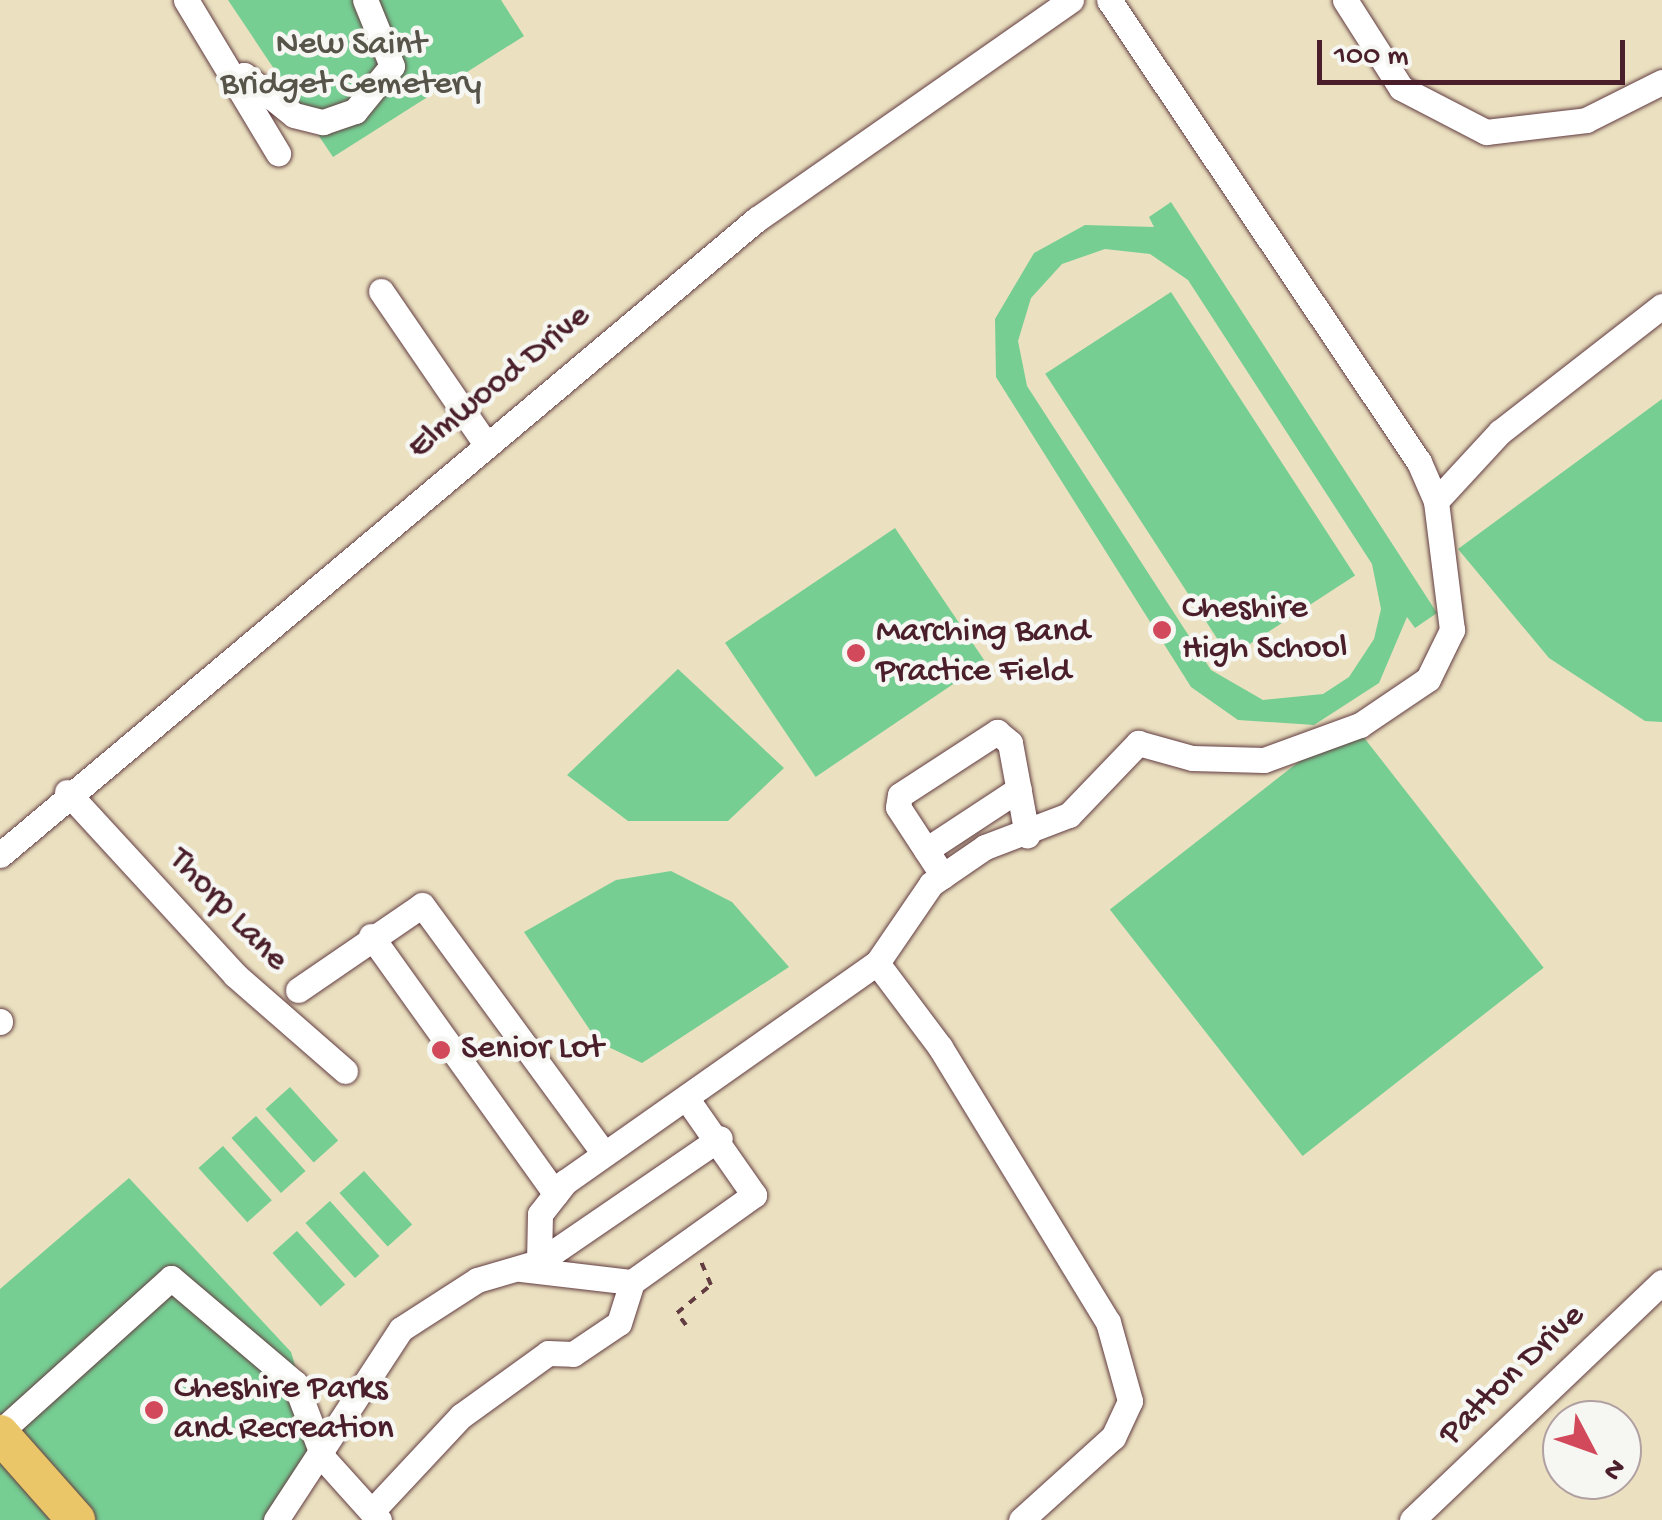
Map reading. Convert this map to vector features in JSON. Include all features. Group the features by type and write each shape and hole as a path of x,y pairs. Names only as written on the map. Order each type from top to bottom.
{"highway":[{"path":"0,1433 76,1520"}],"street":[{"path":"186,0 278,153"},
{"path":"234,80 244,75 294,115 323,122 355,111 392,66 366,0"},
{"name":"Elmwood Drive","path":"0,854 67,792 484,440 757,219 1072,0"},
{"path":"528,1265 540,1214 556,1194 604,1154 877,963 943,876 984,847 1069,815 1138,742 1192,758 1264,760 1360,726 1428,679 1452,630 1436,501 1108,0"},
{"path":"1345,0 1402,88 1486,132 1586,120 1662,82"},
{"path":"382,291 484,440"},
{"path":"1436,501 1500,432 1662,306"},
{"path":"943,876 900,796 990,734 1010,743 1027,834"},
{"path":"926,850 1019,789"},
{"name":"Thorp Lane","path":"67,792 235,975 345,1072"},
{"path":"298,990 411,907 432,912 604,1154"},
{"path":"371,936 556,1194"},
{"path":"877,963 940,1047 1108,1322 1130,1401 1112,1437 1021,1520"},
{"path":"0,1433 171,1278 295,1383 324,1459 376,1515 461,1416 548,1353 573,1354 618,1323 632,1282 754,1195 720,1138 687,1098"},
{"path":"277,1520 324,1459 361,1380 401,1329 477,1280 528,1265 720,1138"},
{"path":"528,1265 632,1282"},
{"name":"Patton Drive","path":"1412,1520 1662,1282"}],"path":[{"path":"686,1324 677,1313 711,1285 700,1257"}],"green space":[{"name":"New Saint Bridget Cemetery","path":"228,0 501,0 524,36 333,157"},
{"path":"1171,202 1437,613 1415,628 1407,617 1379,683 1314,725 1238,720 1191,687 996,377 995,319 1034,253 1085,225 1154,227 1149,217","holes":["1105,249 1150,254 1188,280 1372,564 1381,609 1374,639 1349,677 1323,694 1263,700 1211,670 1027,386 1018,341 1031,298 1062,264"]},
{"path":"1171,292 1355,575 1229,657 1045,374"},
{"path":"1662,399 1662,722 1645,721 1549,658 1458,549"},
{"name":"Marching Band Practice Field","path":"895,528 986,662 816,777 725,643"},
{"path":"678,669 784,768 728,821 628,821 567,775"},
{"path":"1351,721 1544,968 1303,1156 1110,909"},
{"path":"671,871 732,902 789,967 642,1063 598,1042 524,932 616,880"},
{"path":"290,1087 338,1141 314,1163 265,1109"},
{"path":"256,1116 306,1171 281,1193 231,1138"},
{"path":"223,1146 272,1200 247,1222 198,1168"},
{"path":"364,1171 412,1225 388,1247 339,1193"},
{"path":"129,1178 291,1352 324,1459 276,1520 0,1520 0,1289"},
{"path":"330,1201 380,1256 355,1278 305,1223"},
{"path":"297,1231 345,1285 321,1307 272,1253"}],"place":[{"name":"Cheshire High School","path":"1162,630"},
{"name":"Marching Band Practice Field","path":"856,653"},
{"name":"Senior Lot","path":"441,1050"},
{"name":"Cheshire Parks and Recreation","path":"154,1410"}]}
